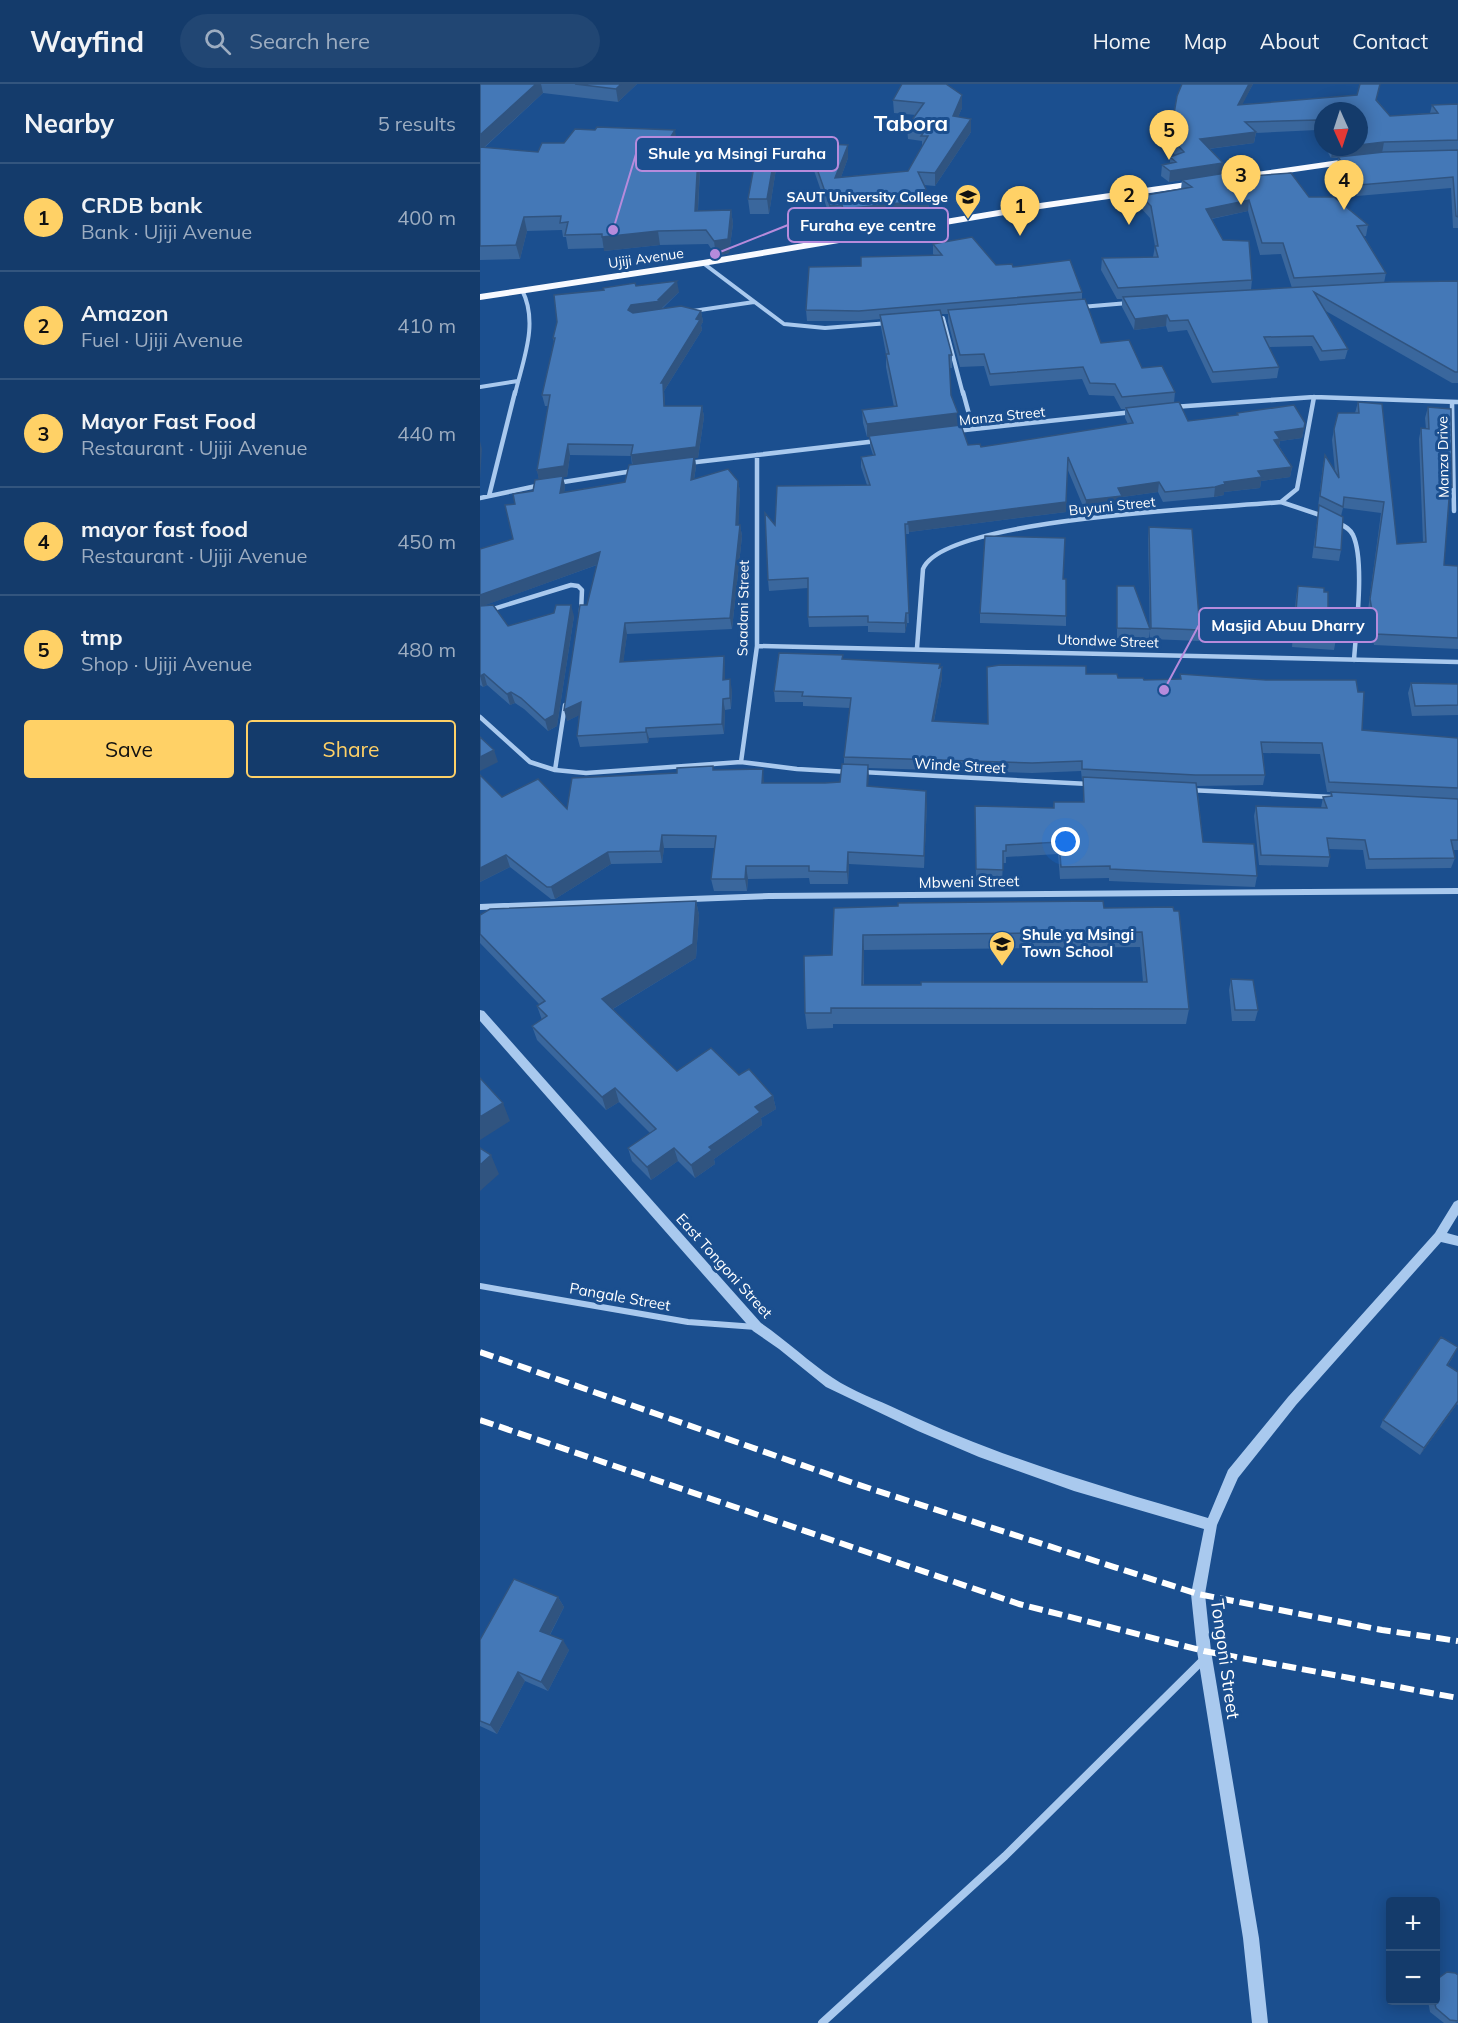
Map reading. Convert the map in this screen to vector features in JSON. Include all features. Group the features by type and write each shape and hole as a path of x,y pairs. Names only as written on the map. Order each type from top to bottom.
{"highway":[{"name":"Ujiji Avenue","path":"480,297 703,263 1040,206 1372,159"}],"street":[{"path":"703,263 784,324 825,328 896,322"},
{"path":"489,496 530,334 530,305 522,290"},
{"path":"689,312 754,302"},
{"path":"1080,307 1137,302"},
{"path":"943,318 973,429"},
{"path":"932,320 955,318"},
{"path":"480,387 518,381"},
{"path":"1281,502 1297,489 1314,397"},
{"path":"1168,408 1314,397 1455,402"},
{"name":"Manza Drive","path":"1454,511 1455,402"},
{"name":"Manza Street","path":"950,432 1136,411"},
{"path":"687,464 881,440"},
{"name":"Saadani Street","path":"741,762 757,646 757,455"},
{"path":"555,483 641,470"},
{"path":"480,498 544,485"},
{"path":"1281,502 1331,519 1348,528 1353,534 1357,553 1354,660"},
{"name":"Buyuni Street","path":"917,648 922,570 934,554 958,542 986,534 1033,526 1281,502"},
{"path":"480,613 571,585 578,586 582,590 579,624"},
{"name":"Utondwe Street","path":"757,646 1458,662"},
{"path":"555,770 566,702"},
{"name":"Winde Street","path":"480,717 530,762 555,770 586,773 741,762 797,769 1092,784"},
{"path":"1186,790 1340,798"},
{"name":"Mbweni Street","path":"480,907 769,896 1458,891"},
{"name":"East Tongoni Street","path":"480,1014 757,1328 783,1345 830,1383 921,1427 1074,1485 1211,1525"},
{"name":"Tongoni Street","path":"1260,2023 1251,1938 1205,1658 1198,1594 1211,1525 1233,1474 1292,1401 1439,1236 1458,1205"},
{"path":"1439,1236 1458,1241"},
{"name":"Pangale Street","path":"480,1286 688,1322 757,1328"},
{"path":"822,2023 1005,1856 1205,1658"}],"building":[{"path":"480,84 536,84 480,135"},
{"path":"575,84 621,84 616,89"},
{"path":"902,84 946,84 962,95 953,116 971,119 935,173 918,172 926,189 923,190 928,200 843,209 842,205 830,206 808,143 848,145 835,178 908,171 928,136 921,136 926,129 907,127 924,103 893,100"},
{"path":"1182,84 1249,84 1238,105 1357,95 1360,84 1380,84 1376,100 1390,116 1438,113 1432,105 1458,104 1458,140 1368,144 1368,102 1314,102 1314,120 1245,122 1256,132 1200,139 1223,163 1170,171 1162,165 1176,162 1170,157 1184,152 1170,137 1177,96"},
{"path":"597,127 675,130 665,146 692,148 687,156 698,156 695,211 731,210 728,239 714,241 706,230 658,231 602,237 602,234 565,235 568,222 560,223 561,216 524,217 516,245 480,246 480,147 538,152 542,143 564,143 575,129 595,130"},
{"path":"759,139 777,142 767,199 748,199"},
{"path":"1458,150 1458,217 1456,216 1453,177 1359,185 1338,157 1368,156 1368,154"},
{"path":"1232,172 1237,177 1291,173 1309,197 1334,197 1368,225 1357,226 1386,273 1294,278 1283,243 1262,243 1249,200 1206,209 1223,240 1249,241 1252,280 1118,288 1102,258 1158,257 1151,206 1141,196 1192,187 1182,180"},
{"path":"972,237 996,265 1012,264 1013,267 1070,260 1082,292 859,311 806,310 809,267 861,266 861,257 942,255 933,244"},
{"path":"677,281 658,300 661,301 631,305 628,310 633,313 681,306 701,311 696,319 700,320 661,383 663,383 664,406 702,406 696,447 631,455 633,445 568,444 564,466 537,470 550,395 542,395 557,322 554,295 604,290 603,288 635,283 636,286"},
{"path":"1458,281 1458,372 1314,292 1348,349 1322,351 1313,336 1264,337 1279,367 1213,372 1188,320 1170,321 1167,315 1135,319 1123,297 1391,282"},
{"path":"1085,299 1101,343 1129,340 1142,368 1162,366 1175,392 1122,397 1115,384 1090,383 1083,367 990,374 984,354 960,355 948,310"},
{"path":"940,310 952,355 949,355 951,395 958,413 867,424 862,410 897,406 880,315"},
{"path":"1179,402 1188,421 1294,405 1305,423 1304,428 1275,432 1280,439 1274,440 1292,467 1258,471 1262,477 1224,482 1225,484 1215,487 1165,492 1159,482 1118,488 1122,496 1086,500 1068,457 1066,502 905,524 909,613 906,613 905,623 868,622 868,616 808,617 808,578 768,580 765,513 775,525 777,486 870,485 861,457 875,455 869,436 961,425 968,445 980,444 981,447 1133,423 1126,408"},
{"path":"1358,402 1382,404 1397,544 1426,542 1421,428 1429,429 1428,407 1451,409 1452,487 1450,486 1444,565 1458,566 1458,638 1376,634 1370,599 1384,502 1344,497 1343,507 1320,496 1325,455 1339,478 1334,429 1338,413 1359,413"},
{"path":"694,457 691,480 728,469 738,481 736,525 740,525 730,618 625,623 620,662 724,656 723,680 730,679 730,698 723,699 722,724 646,728 646,732 577,736 581,702 564,710 580,605 587,605 600,552 480,595 480,549 513,539 505,505 515,504 513,494 533,491 535,480 563,476 560,493 625,482 629,465"},
{"path":"1319,505 1343,517 1341,550 1315,547"},
{"path":"1149,527 1192,529 1200,630 1151,628"},
{"path":"985,536 1065,538 1063,579 1066,579 1066,616 980,613"},
{"path":"1117,586 1134,586 1150,629 1117,628"},
{"path":"1298,586 1324,588 1324,592 1328,592 1328,608 1334,608 1336,639 1294,636"},
{"path":"493,605 508,626 554,613 556,605 571,605 554,715 545,720 521,698 511,692 507,694 484,674 480,676 480,606"},
{"path":"779,653 843,655 842,659 940,664 939,668 942,667 932,721 988,724 987,667 1000,665 1086,666 1086,674 1117,674 1118,678 1143,678 1144,680 1181,679 1180,674 1266,680 1356,680 1358,692 1364,692 1362,730 1458,738 1458,788 1329,782 1322,743 1261,742 1265,775 1195,775 1082,769 1082,761 1032,763 844,757 851,698 802,696 803,692 774,691"},
{"path":"1411,683 1458,684 1458,705 1415,706"},
{"path":"480,737 494,750 480,757"},
{"path":"842,764 868,765 867,786 926,791 924,856 848,852 847,872 809,871 809,866 746,866 745,879 711,879 716,836 662,835 660,851 608,852 551,887 547,887 506,855 480,868 480,775 502,797 538,779 567,809 572,778 677,773 677,768 713,766 713,770 763,769 762,783 825,783 840,782"},
{"path":"1083,777 1196,783 1203,842 1254,844 1257,876 1110,869 1110,866 1061,867 1059,842 1006,845 1006,851 1003,851 1003,870 976,869 975,806 1054,808 1054,802 1084,802"},
{"path":"1331,792 1458,799 1458,840 1451,840 1455,858 1369,859 1365,840 1327,838 1330,857 1261,855 1256,806 1327,808 1323,797 1332,796"},
{"path":"696,901 693,944 602,999 677,1071 711,1048 739,1075 749,1069 773,1096 755,1107 760,1112 709,1147 712,1150 691,1165 674,1148 647,1167 628,1148 656,1129 615,1088 602,1097 532,1026 547,1016 537,1006 545,1001 480,934 480,915 490,909"},
{"path":"1103,901 1104,908 1173,907 1174,911 1179,911 1189,1009 831,1008 831,1013 805,1013 804,956 832,955 834,908 898,906 898,903","holes":["1142,932 1147,982 921,982 921,985 862,985 863,935"]},
{"path":"1231,979 1253,980 1258,1010 1235,1010"},
{"path":"480,1078 503,1103 480,1117"},
{"path":"480,1148 491,1155 480,1165"},
{"path":"1441,1337 1458,1347 1447,1365 1458,1372 1458,1401 1424,1448 1383,1420"},
{"path":"514,1579 558,1597 540,1631 563,1640 541,1682 518,1672 490,1725 480,1721 480,1640"},
{"path":"1447,1972 1458,1975 1458,2021 1450,2020 1436,2008 1435,2005 1440,2005 1440,1977"}],"railway":[{"path":"480,1352 856,1484 1198,1594 1382,1630 1458,1641"},
{"path":"480,1420 1019,1604 1204,1651 1458,1698"}],"place":[{"name":"tmp","path":"1169,160"},
{"name":"Mayor Fast Food","path":"1241,205"},
{"name":"mayor fast food","path":"1344,210"},
{"name":"SAUT University College","path":"968,220"},
{"name":"Amazon","path":"1129,225"},
{"name":"Shule ya Msingi Furaha","path":"613,230"},
{"name":"CRDB bank","path":"1020,236"},
{"name":"Furaha eye centre","path":"715,254"},
{"name":"Masjid Abuu Dharry","path":"1164,690"},
{"name":"Shule ya Msingi Town School","path":"1002,967"}],"district":[{"name":"Tabora","path":"911,123"}]}
